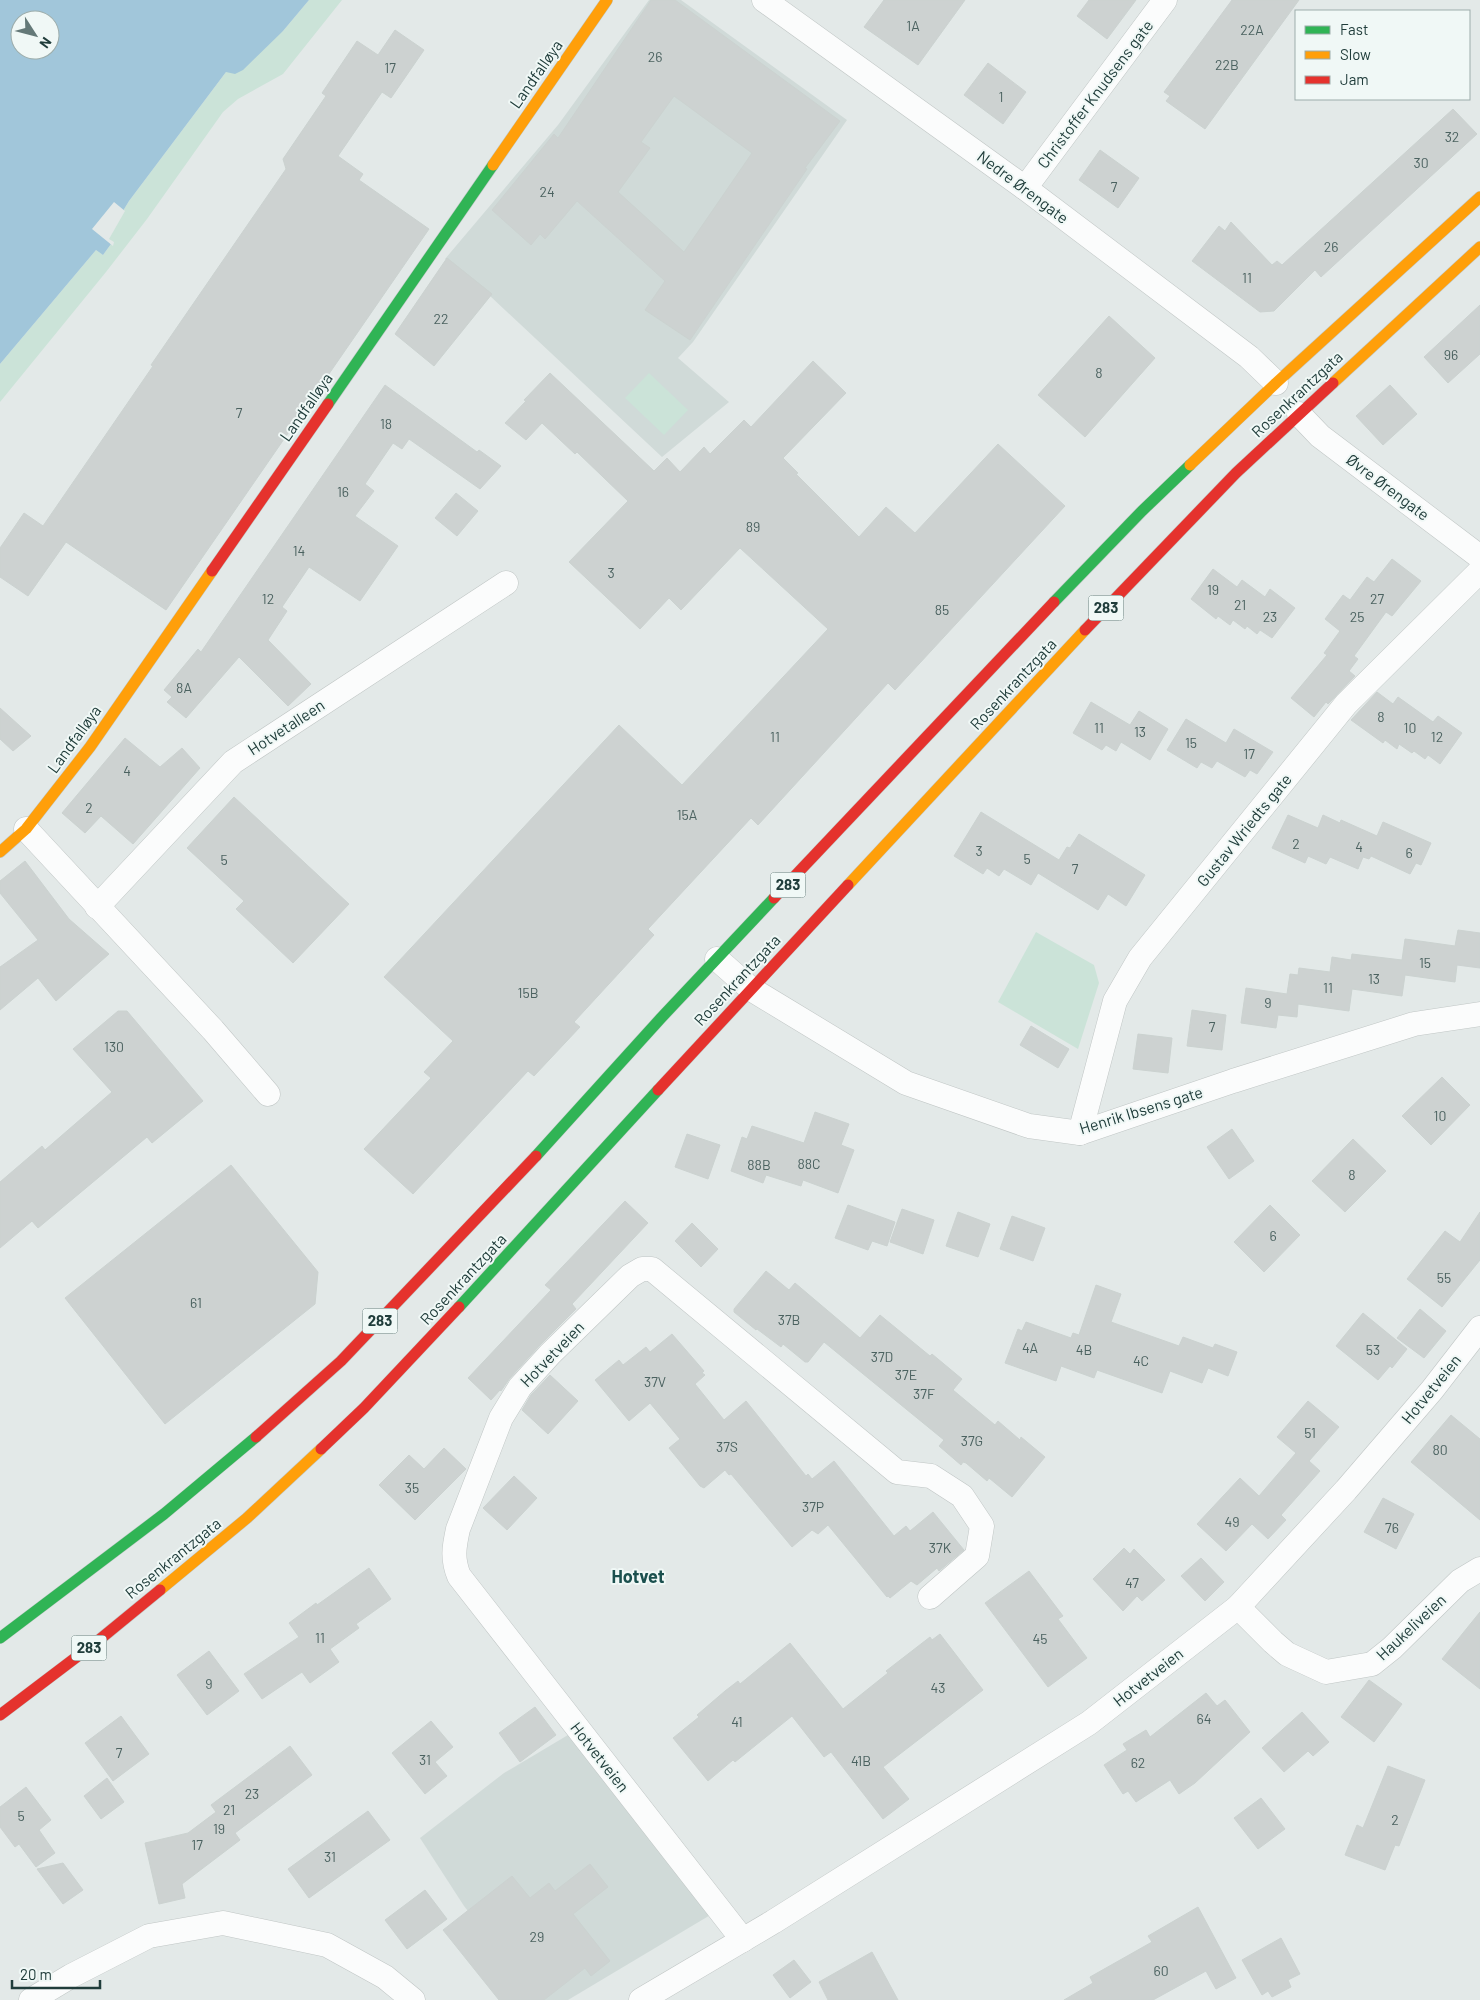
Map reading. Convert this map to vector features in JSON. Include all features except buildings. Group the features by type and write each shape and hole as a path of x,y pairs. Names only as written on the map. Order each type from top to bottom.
{"main road":[{"name":"Landfalløya","path":"0,852 26,829 90,747 607,0"},
{"name":"Rosenkrantzgata","path":"0,1638 164,1514 285,1413 341,1361 420,1280 717,959 1142,511 1276,382 1480,197"},
{"name":"Rosenkrantzgata","path":"0,1716 99,1640 247,1518 364,1408 1120,593 1236,473 1480,247"}],"street":[{"name":"Nedre Ørengate","path":"764,0 1025,188 1249,357 1276,382"},
{"name":"Christoffer Knudsens gate","path":"1025,188 1165,0"},
{"name":"Øvre Ørengate","path":"1299,414 1320,436 1480,557"},
{"name":"Gustav Wriedts gate","path":"1080,1133 1115,1001 1140,958 1346,704 1480,571"},
{"name":"Hotvetalleen","path":"97,907 233,762 506,583"},
{"path":"26,829 213,1030 268,1094"},
{"name":"Henrik Ibsens gate","path":"717,959 751,989 906,1082 1029,1126 1080,1133 1242,1078 1414,1024 1480,1014"},
{"name":"Hotvetveien","path":"744,1940 459,1576 453,1562 458,1529 501,1418 520,1387 550,1354 630,1276 642,1269 652,1269 897,1472 931,1476 962,1496 982,1526 977,1556 930,1597"},
{"name":"Hotvetveien","path":"641,2000 744,1940 1089,1723 1238,1607 1352,1482 1432,1390 1480,1328"},
{"name":"Haukeliveien","path":"1238,1607 1287,1654 1326,1672 1372,1664 1392,1648 1460,1581 1480,1569"},
{"path":"31,2000 71,1976 149,1936 224,1922 327,1945 384,1977 413,2000"}],"shaded area":[{"path":"649,0 681,0 847,120 693,342 678,358 729,402 662,457 489,295 445,259 558,125"},
{"path":"568,1735 712,1914 568,2000 539,2000 464,1906 420,1838 504,1773"}],"green space":[{"path":"309,0 342,0 283,74 238,99 223,112 147,219 0,402 0,364 96,250 103,255 111,244 106,239 129,201 226,72 283,31"},
{"path":"649,373 688,410 664,435 625,398"},
{"path":"1036,932 1094,965 1099,983 1078,1049 998,1002"}],"water":[{"path":"0,0 309,0 283,31 243,70 235,74 226,72 129,201 106,239 111,244 103,255 96,250 0,364"}],"pier":[{"path":"114,202 125,211 109,239 114,242 113,246 92,229"}],"traffic: fast":[{"path":"328,404 493,165"},
{"path":"1054,602 1142,511 1190,465"},
{"path":"536,1156 661,1018 774,898"},
{"path":"459,1307 658,1090"},
{"path":"0,1638 164,1514 256,1437"}],"traffic: slow":[{"path":"493,165 607,0"},
{"path":"1190,465 1276,383 1480,197"},
{"path":"1333,383 1480,247"},
{"path":"0,852 26,829 90,747 212,571"},
{"path":"848,885 1085,630"},
{"path":"160,1590 247,1518 321,1449"}],"traffic: jam":[{"path":"1085,630 1236,473 1333,383"},
{"path":"212,571 328,404"},
{"path":"774,898 1054,602"},
{"path":"658,1090 848,885"},
{"path":"256,1437 341,1361 536,1156"},
{"path":"321,1449 364,1408 459,1307"},
{"path":"0,1715 99,1640 160,1590"}],"district":[{"name":"Hotvet","path":"638,1577"}]}
